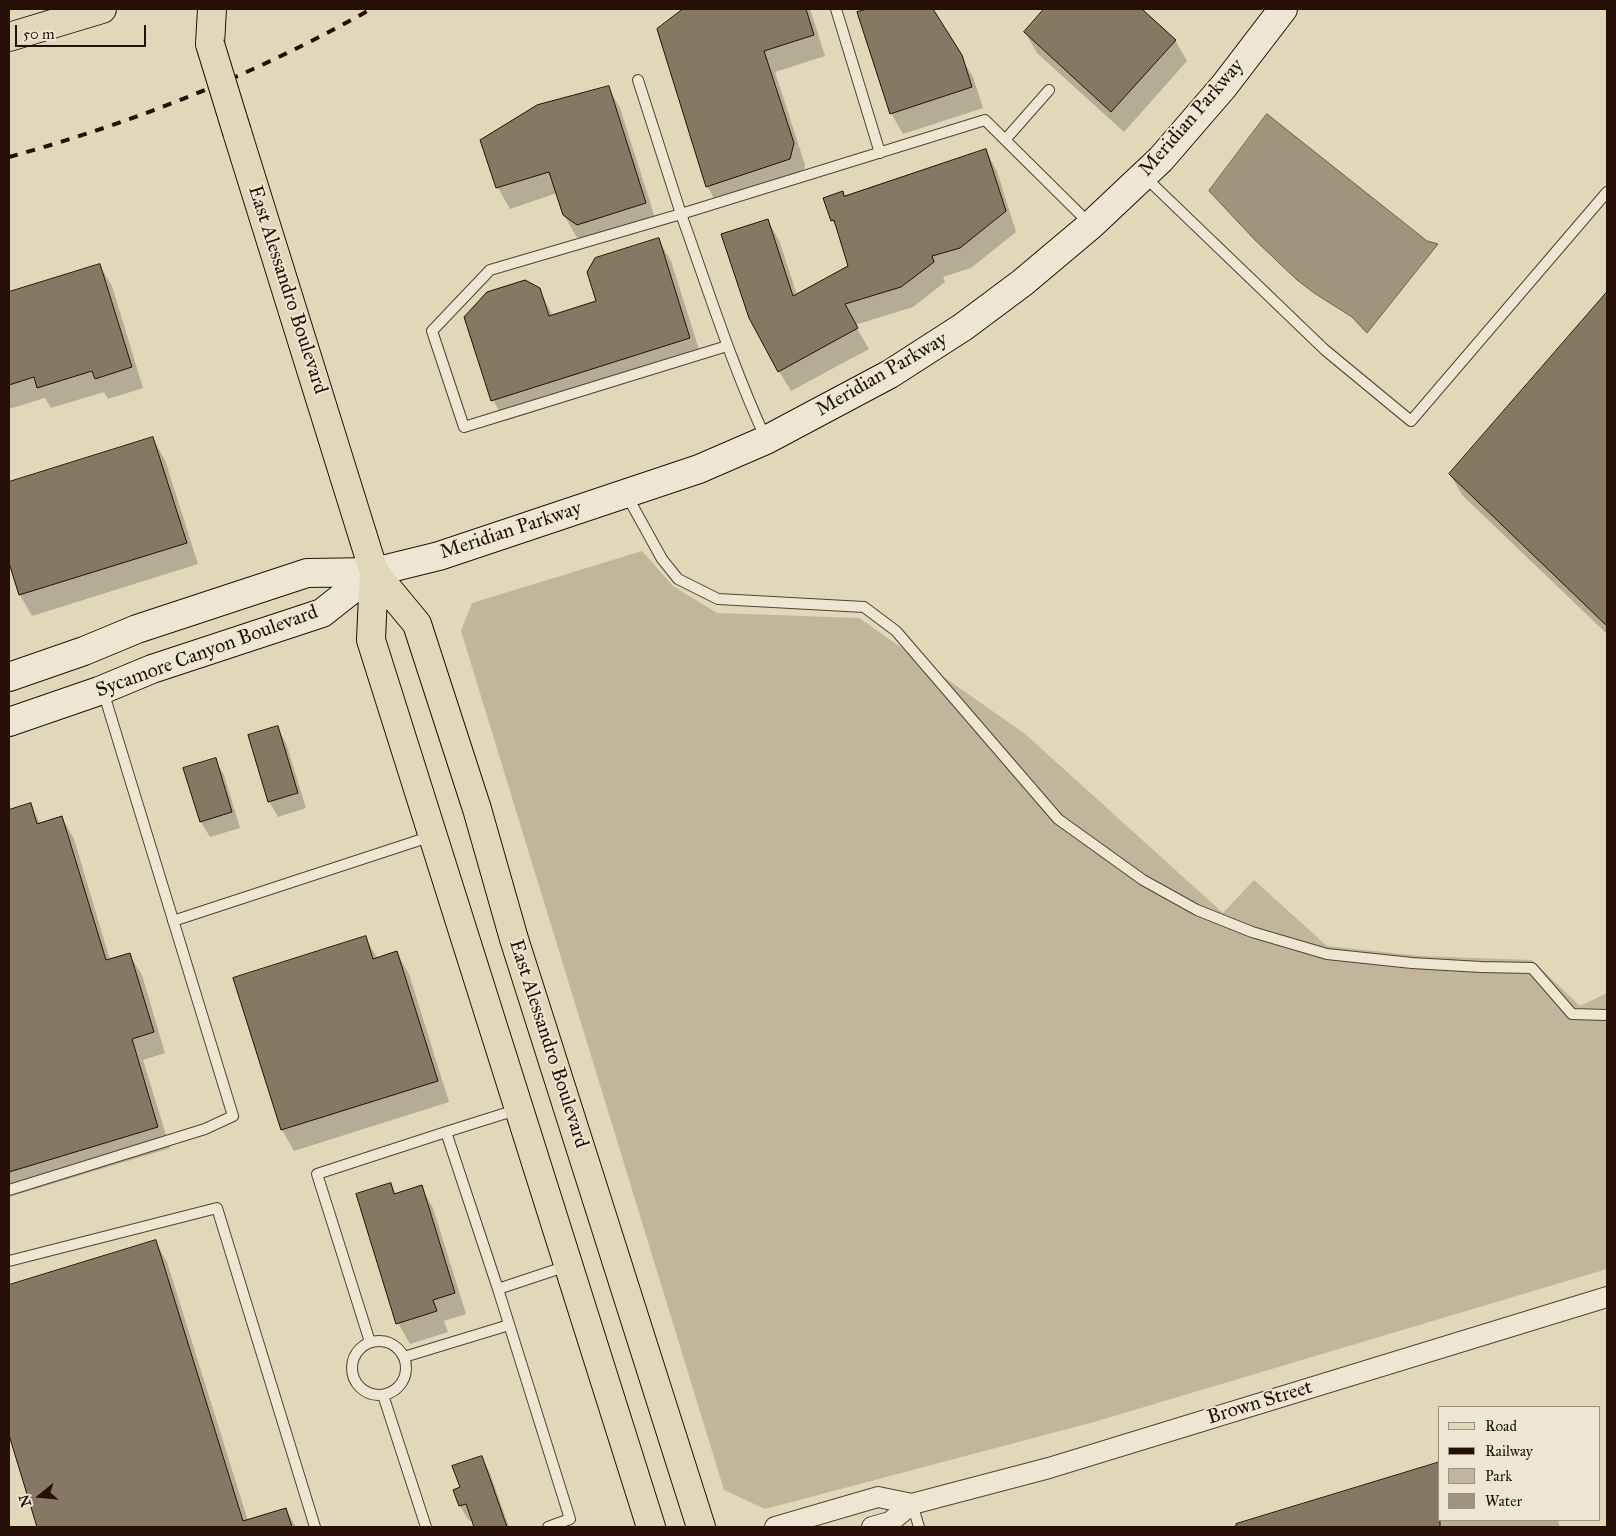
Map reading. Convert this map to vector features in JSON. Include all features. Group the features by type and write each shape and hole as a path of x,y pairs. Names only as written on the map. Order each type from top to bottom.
{"main road":[{"path":"9,38 102,9"},
{"name":"East Alessandro Boulevard","path":"198,9 374,572 371,640 651,1527"},
{"path":"210,44 212,9"},
{"name":"Meridian Parkway","path":"374,572 438,556 699,469 766,440 890,374 946,338 1022,283 1091,225 1160,158 1224,86 1283,9"},
{"name":"East Alessandro Boulevard","path":"374,572 417,624 477,809 514,939 701,1527"},
{"name":"Sycamore Canyon Boulevard","path":"9,677 84,651 137,629 307,573 374,572"},
{"name":"Sycamore Canyon Boulevard","path":"9,722 103,690 152,669 322,613 374,572"}],"street":[{"name":"Brown Street","path":"872,1527 890,1522 912,1504 1049,1468 1607,1297"},
{"name":"Brown Street","path":"775,1527 878,1497 912,1504"}],"lane":[{"path":"836,9 880,154"},
{"path":"638,80 681,214 727,346 766,440"},
{"path":"1004,140 1049,90"},
{"path":"727,346 464,427 432,331 490,270 880,154 985,120 1091,225"},
{"path":"1143,175 1324,350 1411,421 1607,192"},
{"path":"626,493 662,559 678,579 718,599 864,608 896,630 1058,820 1143,880 1197,910 1252,932 1327,954 1412,963 1532,968 1572,1014 1607,1015"},
{"path":"9,1190 205,1129 234,1116 120,752 103,690"},
{"path":"174,921 433,836"},
{"path":"370,1342 317,1174 519,1109"},
{"path":"446,1132 498,1289 570,1519 548,1527"},
{"path":"9,1260 217,1208 315,1527"},
{"path":"498,1289 568,1265"},
{"path":"404,1357 509,1326"},
{"path":"386,1341 400,1350 404,1357 406,1373 403,1381 391,1392 374,1394 366,1392 354,1378 352,1361 362,1346 370,1342 386,1341"},
{"path":"383,1394 426,1527"},
{"path":"912,1504 919,1527"}],"green space":[{"path":"642,551 673,586 717,613 859,618 1024,733 1223,913 1254,880 1327,946 1421,956 1532,960 1580,1006 1607,993 1607,1269 1094,1422 765,1509 724,1490 461,631 472,603"}],"water":[{"path":"1267,114 1427,241 1438,244 1367,333 1352,317 1297,280 1255,240 1209,191"}],"building":[{"path":"683,9 806,9 814,35 764,51 794,143 790,159 706,187 657,29"},
{"path":"868,9 933,9 962,55 972,87 890,114 857,12"},
{"path":"1044,9 1142,9 1176,40 1111,112 1024,32"},
{"path":"609,86 646,203 577,225 563,215 549,172 496,188 480,140 537,105"},
{"path":"986,149 1006,211 960,248 932,256 934,262 901,287 845,304 858,328 778,372 749,318 721,234 768,219 793,296 848,266 834,220 831,221 823,198 843,191 844,196"},
{"path":"659,238 690,338 491,401 464,317 487,292 525,280 540,288 549,316 596,301 587,272 595,258"},
{"path":"100,264 132,367 95,379 92,371 37,388 34,377 9,385 9,292"},
{"path":"1607,292 1607,626 1449,474"},
{"path":"153,437 187,543 19,595 9,563 9,482"},
{"path":"278,726 298,793 268,802 248,735"},
{"path":"216,758 232,812 200,822 183,768"},
{"path":"31,803 37,824 62,816 106,960 130,953 154,1032 132,1039 158,1127 9,1172 9,810"},
{"path":"366,936 373,959 397,951 438,1081 281,1130 233,978"},
{"path":"391,1183 394,1194 422,1185 455,1293 433,1300 437,1311 396,1324 356,1194"},
{"path":"156,1240 243,1521 286,1508 292,1527 37,1527 9,1435 9,1285"},
{"path":"482,1456 507,1527 474,1527 466,1504 459,1506 453,1490 460,1487 452,1466"},
{"path":"1438,1463 1438,1521 1440,1521 1440,1527 1236,1527 1236,1524"}],"railway":[{"path":"9,157 103,128 194,94 284,55 371,9"}]}
